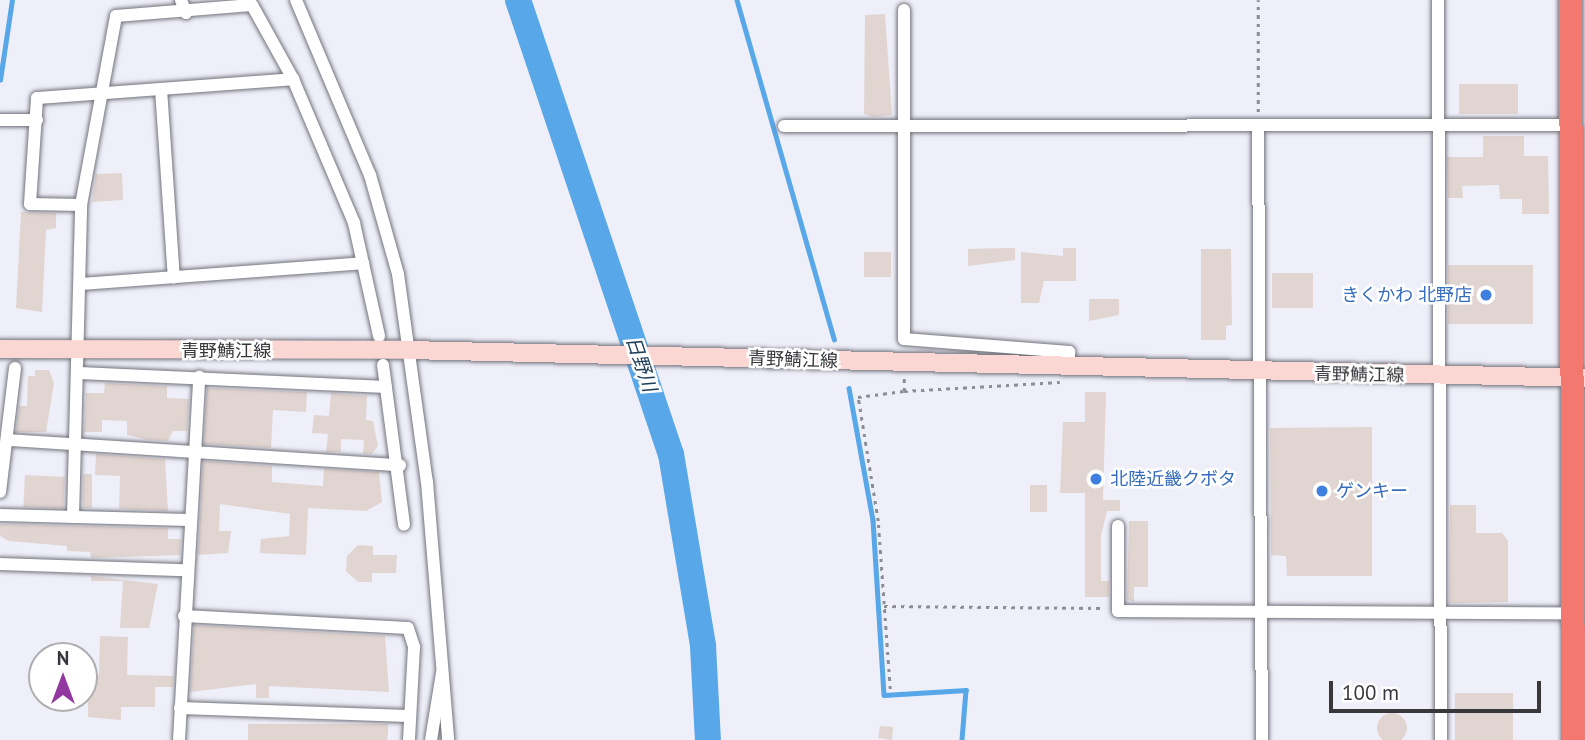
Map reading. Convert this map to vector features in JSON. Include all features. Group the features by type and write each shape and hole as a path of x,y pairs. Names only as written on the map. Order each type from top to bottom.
{"highway":[{"path":"1570,0 1569,125 1576,157 1577,377 1572,612 1573,740"}],"main road":[{"name":"青野鯖江線","path":"0,349 414,351 1260,373 1577,377"}],"street":[{"path":"181,0 186,13"},
{"path":"296,0 370,175 398,274 414,351 444,669 448,740"},
{"path":"1438,0 1441,740"},
{"path":"73,517 74,444 80,373 81,205 116,16 186,13 252,5 293,79 354,223 379,336"},
{"path":"904,10 904,339 1069,352 1069,368"},
{"path":"81,205 30,204 37,99 293,79"},
{"path":"161,89 174,278"},
{"path":"0,120 37,120"},
{"path":"783,125 1569,125"},
{"path":"1258,125 1262,740"},
{"path":"80,284 363,263"},
{"path":"383,365 400,465 404,525"},
{"path":"0,492 9,440 15,368"},
{"path":"80,373 386,387"},
{"path":"179,740 185,570 199,377"},
{"path":"9,440 194,447 400,465"},
{"path":"0,515 189,520"},
{"path":"1118,526 1118,611 1572,612"},
{"path":"0,564 185,570"},
{"path":"184,616 408,628 414,647 409,740"},
{"path":"431,740 434,694 444,669"},
{"path":"180,708 409,716"}],"path":[{"path":"1258,0 1258,125"},
{"path":"890,689 878,521 858,397 904,391 1054,386 1068,378 1069,368"},
{"path":"904,377 904,391"},
{"path":"884,606 1118,611"}],"building":[{"path":"885,14 892,115 873,117 864,114 865,15"},
{"path":"1459,84 1518,84 1518,114 1459,114"},
{"path":"1483,136 1524,136 1524,156 1548,156 1549,214 1522,214 1522,199 1500,199 1499,185 1462,186 1463,198 1448,198 1447,157 1483,157"},
{"path":"122,173 123,200 92,202 96,174"},
{"path":"21,212 56,213 56,228 46,230 42,312 16,308"},
{"path":"1015,248 1015,260 968,266 968,249"},
{"path":"1063,248 1076,248 1076,281 1044,281 1039,303 1021,303 1021,252 1063,256"},
{"path":"1201,249 1231,249 1232,325 1226,326 1226,340 1201,340"},
{"path":"864,252 891,252 891,277 864,277"},
{"path":"1448,265 1533,265 1533,324 1448,324"},
{"path":"1272,273 1313,273 1313,308 1272,308"},
{"path":"1089,299 1119,299 1119,315 1089,321"},
{"path":"35,370 49,370 54,383 46,432 16,432 19,406 27,406 28,376 35,376"},
{"path":"105,383 167,386 167,398 189,399 187,431 173,431 168,441 148,440 127,435 127,421 102,420 102,432 84,432 86,393 104,393"},
{"path":"207,388 307,392 306,412 273,410 271,448 204,444"},
{"path":"1085,392 1106,392 1103,500 1120,500 1120,511 1107,511 1101,536 1101,581 1109,581 1109,597 1085,597 1085,493 1060,493 1063,422 1085,422"},
{"path":"331,393 367,396 366,420 373,421 378,446 372,454 363,454 364,440 341,439 341,452 326,452 328,434 312,433 314,415 329,416"},
{"path":"1372,427 1372,576 1287,576 1286,556 1271,555 1270,428"},
{"path":"96,454 165,459 168,511 119,509 120,476 95,475"},
{"path":"203,461 272,466 272,482 323,486 324,469 379,472 382,502 366,511 308,508 306,555 260,553 261,539 289,536 290,514 220,504 219,531 231,531 228,553 198,555"},
{"path":"83,474 92,474 92,508 83,508"},
{"path":"25,475 65,477 63,509 23,507"},
{"path":"1030,485 1047,485 1047,512 1030,512"},
{"path":"1450,505 1476,505 1476,533 1502,533 1508,541 1508,602 1449,603"},
{"path":"1129,521 1148,521 1148,587 1134,587 1134,602 1127,600"},
{"path":"0,524 168,528 168,539 181,539 180,555 91,558 90,552 67,551 67,546 9,541 0,536"},
{"path":"358,545 373,546 373,555 397,555 396,573 372,573 372,582 358,582 346,571 347,556"},
{"path":"91,576 158,584 149,628 120,628 123,581 91,581"},
{"path":"194,625 385,636 389,692 269,686 269,698 256,698 256,684 190,692"},
{"path":"100,636 128,637 127,675 174,676 173,687 155,687 155,707 121,707 121,720 88,717 88,712 98,712"},
{"path":"1455,693 1513,693 1513,740 1455,740"},
{"path":"1392,713 1403,717 1407,728 1403,739 1392,743 1381,739 1377,728 1381,717"},
{"path":"248,724 388,724 388,733 387,740 248,740"},
{"path":"880,726 893,727 892,740 878,738"}],"waterway":[{"path":"0,80 12,0"},
{"name":"日野川","path":"518,0 671,454 703,646 708,740"},
{"path":"737,0 834,339"},
{"path":"849,388 873,520 884,695 966,690 962,740"}],"place":[{"name":"きくかわ 北野店","path":"1486,295"},
{"name":"北陸近畿クボタ","path":"1096,479"},
{"name":"ゲンキー","path":"1322,491"}]}
